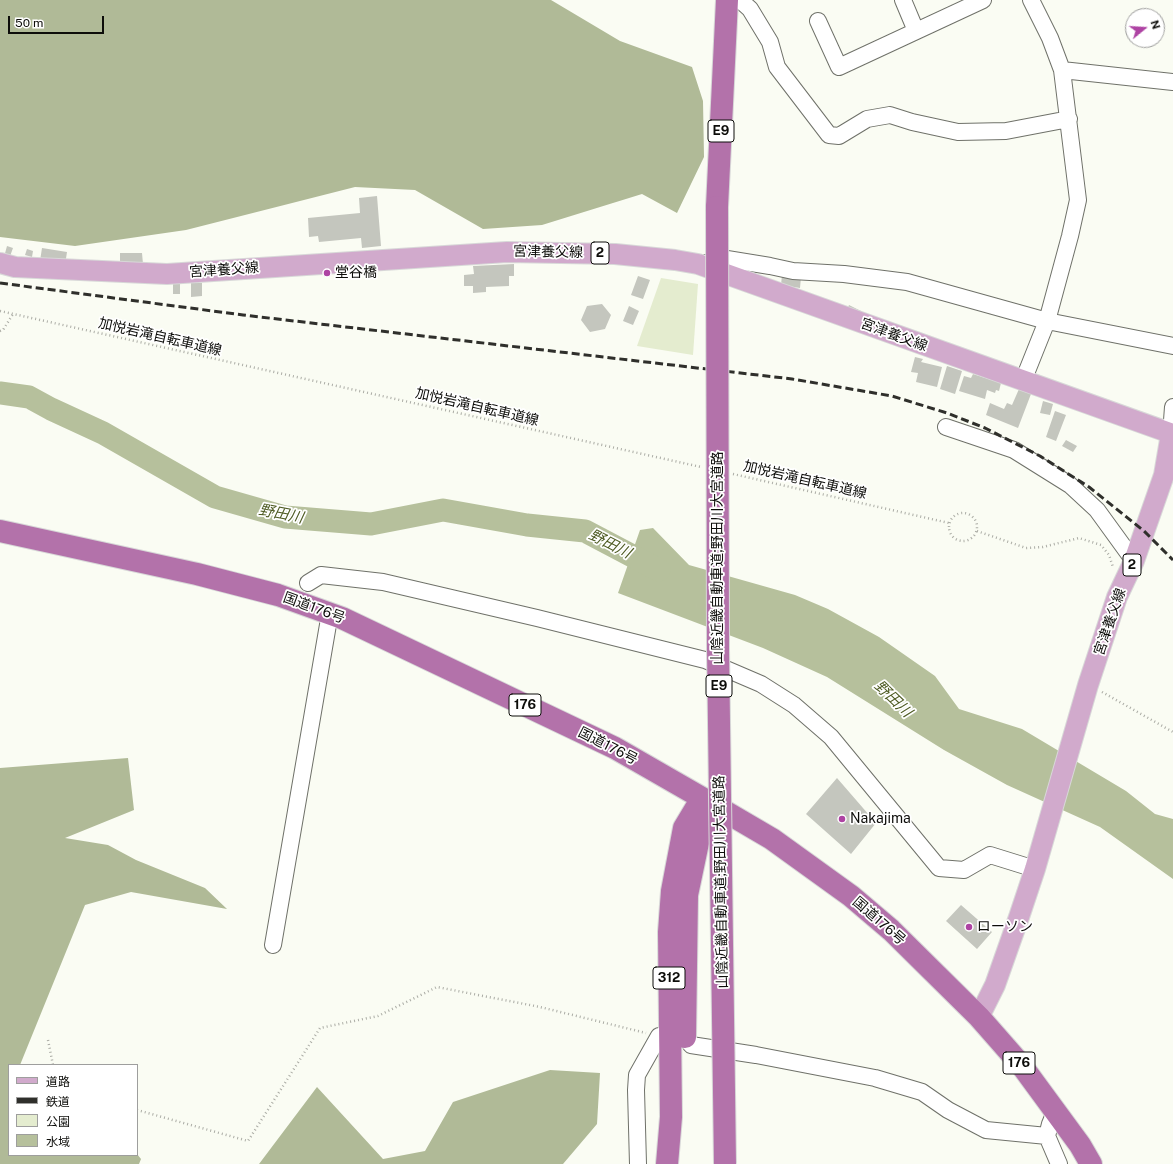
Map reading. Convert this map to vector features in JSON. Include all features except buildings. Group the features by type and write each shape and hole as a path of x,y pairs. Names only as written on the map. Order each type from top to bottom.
{"highway":[{"name":"山陰近畿自動車道;野田川大宮道路","path":"725,1164 718,649 717,207 727,0"},
{"name":"国道176号","path":"0,531 204,576 278,595 330,613 615,748 702,798 772,839 851,896 891,930 979,1017 1022,1066 1080,1145 1091,1164"},
{"name":"312","path":"667,1164 671,1117 669,932 672,891 684,828 702,798"},
{"name":"312","path":"678,1164 683,1114 687,895 699,838 702,798"}],"main road":[{"name":"宮津養父線","path":"0,263 16,267 167,274 507,252 615,254 675,260 698,264 1172,434 1164,475 1134,561 1117,597 1090,692 1036,864 995,985 979,1017"}],"street":[{"path":"740,0 750,9 770,42 777,68 829,135 839,136 867,119 890,115 912,122 958,132 1006,131 1069,119"},
{"path":"903,0 916,31"},
{"path":"818,21 839,67 983,0"},
{"path":"1023,381 1047,321 1078,200 1062,70 1050,38 1031,0"},
{"path":"1062,70 1173,82"},
{"path":"698,264 727,260 793,271 844,274 907,282 1047,321 1173,346"},
{"path":"1172,434 1173,406"},
{"path":"946,427 1014,450 1070,485 1097,510 1134,561"},
{"path":"308,583 321,575 383,582 537,618 705,660 761,684 794,705 831,737 939,868 964,870 990,855 1036,864"},
{"path":"273,945 330,613"},
{"path":"638,1164 637,1075 662,1037"},
{"path":"691,1045 756,1055 876,1078 922,1092 948,1110 986,1130 1047,1136"},
{"path":"1055,1112 1047,1136 1058,1164"}],"path":[{"name":"加悦岩滝自転車道線","path":"0,311 708,469"},
{"path":"0,331 3,330 13,314"},
{"name":"加悦岩滝自転車道線","path":"731,474 949,522"},
{"path":"963,513 971,516 976,522 976,531 970,540 959,541 950,534 949,522 954,516 963,513"},
{"path":"976,531 1026,548 1043,547 1079,538 1101,545 1109,555 1114,572"},
{"path":"1090,692 1173,732"},
{"path":"138,1110 248,1141 320,1028 378,1016 437,987 540,1007 662,1037"},
{"path":"48,1040 53,1064"}],"green space":[{"path":"661,278 698,284 693,355 637,346"}],"shaded area":[{"path":"0,0 551,0 620,41 692,67 703,101 704,157 677,213 642,194 542,225 483,229 415,190 355,187 186,230 75,246 0,237"},
{"path":"128,758 134,810 65,838 108,845 136,860 205,888 227,909 131,892 85,905 20,1064 8,1064 8,1156 138,1155 141,1159 139,1164 0,1164 0,768"},
{"path":"550,1070 600,1073 597,1124 563,1164 259,1164 317,1087 383,1159 425,1151 453,1102"}],"water":[{"path":"653,528 689,565 795,595 828,609 879,637 935,676 959,709 1022,729 1126,791 1155,814 1173,819 1173,879 1100,827 1007,785 944,750 827,677 763,648 618,593 640,530"}],"waterway":[{"name":"野田川","path":"0,393 29,397 103,433 215,497 285,517 371,524 443,510 527,525 585,531 659,570"}],"railway":[{"path":"0,283 243,315 792,379 892,396 947,413 985,428 1040,456 1089,487 1144,531 1173,560"}],"place":[{"name":"堂谷橋","path":"327,273"},
{"name":"Nakajima","path":"842,819"},
{"name":"ローソン","path":"969,927"}]}
